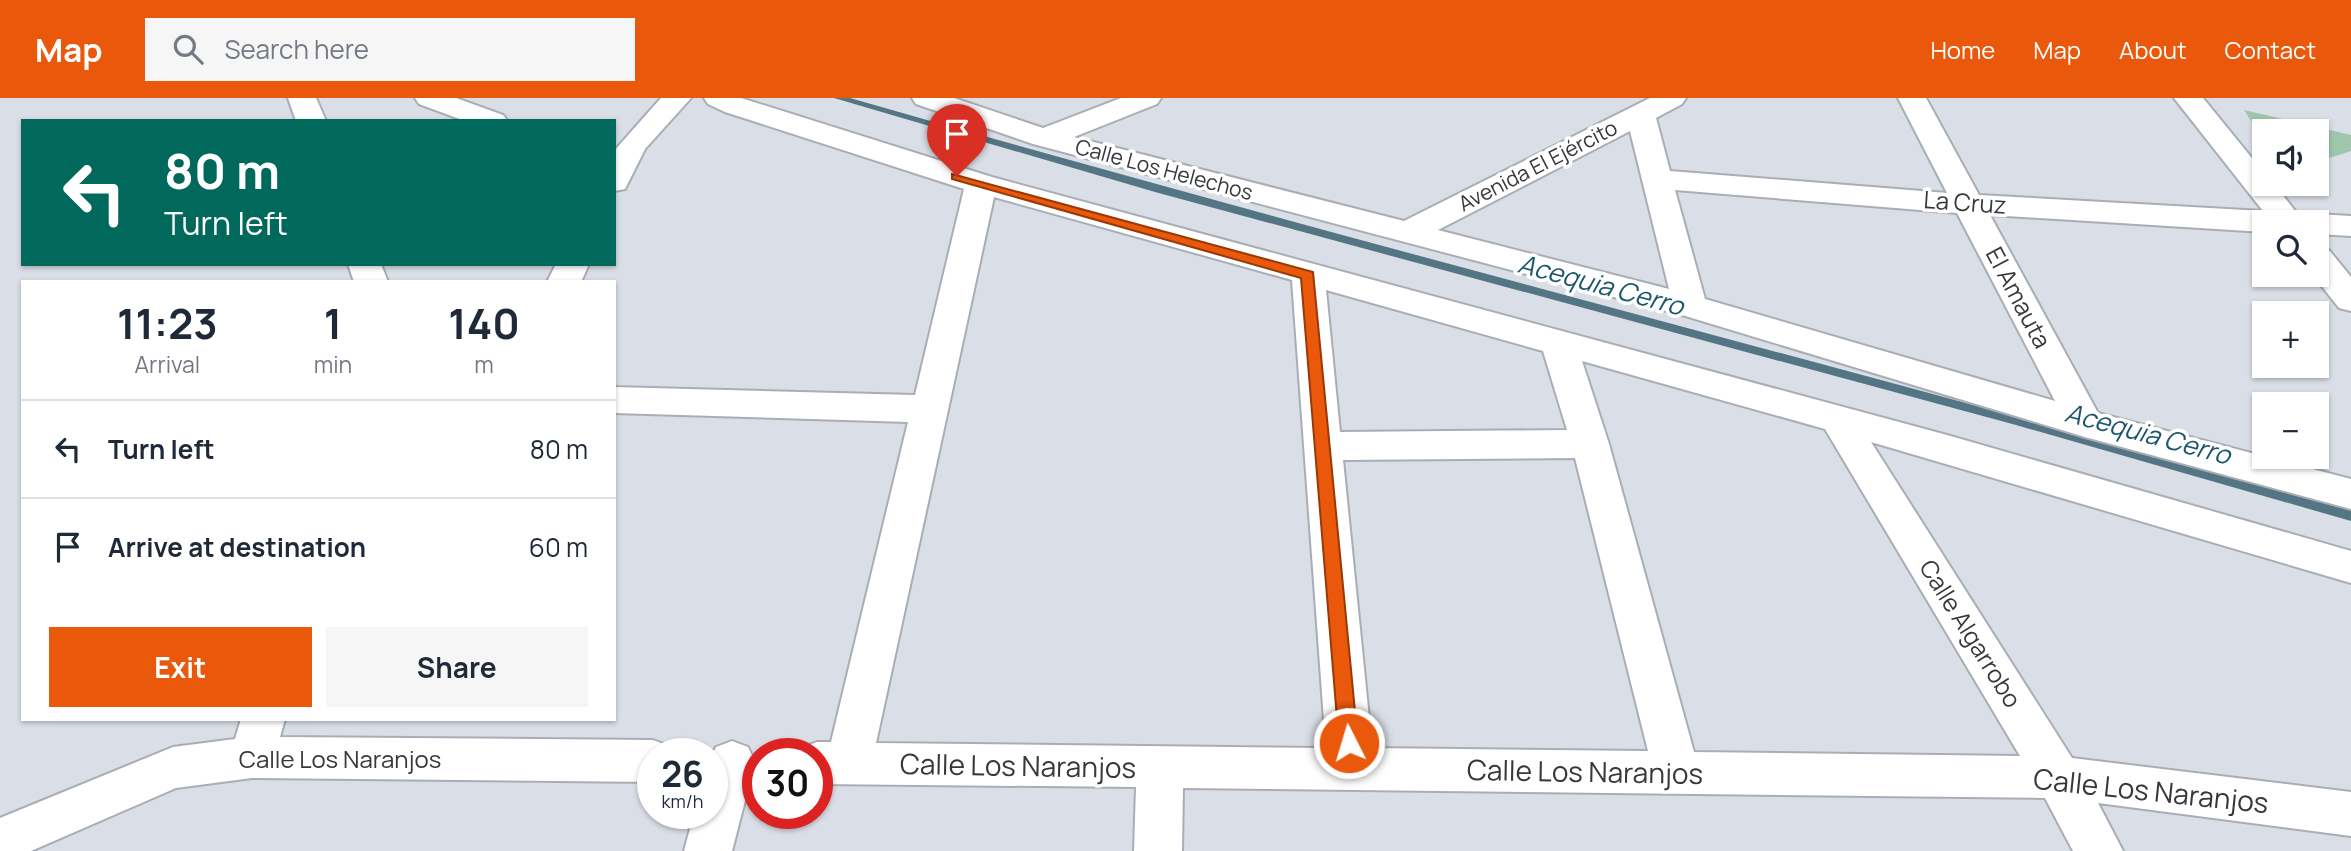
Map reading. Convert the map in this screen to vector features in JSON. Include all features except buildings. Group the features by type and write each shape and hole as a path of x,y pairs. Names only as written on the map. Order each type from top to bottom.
{"street":[{"path":"302,98 310,119"},
{"path":"429,98 487,119"},
{"path":"616,174 623,146 677,98"},
{"path":"718,98 735,106 981,184 1838,420 2351,567"},
{"name":"Calle Los Helechos","path":"926,98 1044,138 1405,234"},
{"path":"1044,138 1147,98"},
{"name":"El Amauta","path":"1912,98 2085,423"},
{"path":"2188,98 2278,210"},
{"path":"1658,103 1657,179 1690,306"},
{"name":"Avenida El Ejército","path":"1405,234 1658,103"},
{"name":"La Cruz","path":"1657,179 1968,204 2252,221"},
{"path":"833,764 930,409 981,184"},
{"path":"2329,225 2351,226"},
{"path":"1405,234 1690,306 2085,423 2351,494"},
{"path":"2329,273 2351,300"},
{"path":"1308,275 1351,769"},
{"path":"1559,344 1590,444 1677,773"},
{"path":"616,400 930,409"},
{"name":"Calle Algarrobo","path":"1838,420 2059,778 2099,851"},
{"path":"1321,446 1590,444"},
{"name":"Calle Los Naranjos","path":"0,841 173,768 258,738 637,760"},
{"path":"708,851 734,762"},
{"name":"Calle Los Naranjos","path":"833,764 2059,778 2351,814"},
{"path":"1158,851 1160,768"}],"green space":[{"path":"2244,110 2283,119 2252,119 2252,122"},
{"path":"2329,130 2351,135 2351,151 2329,158"}],"waterway":[{"name":"Acequia Cerro","path":"839,98 1159,190 2016,420 2351,515"}],"route":[{"path":"957,176 1308,275 1349,743"}]}
